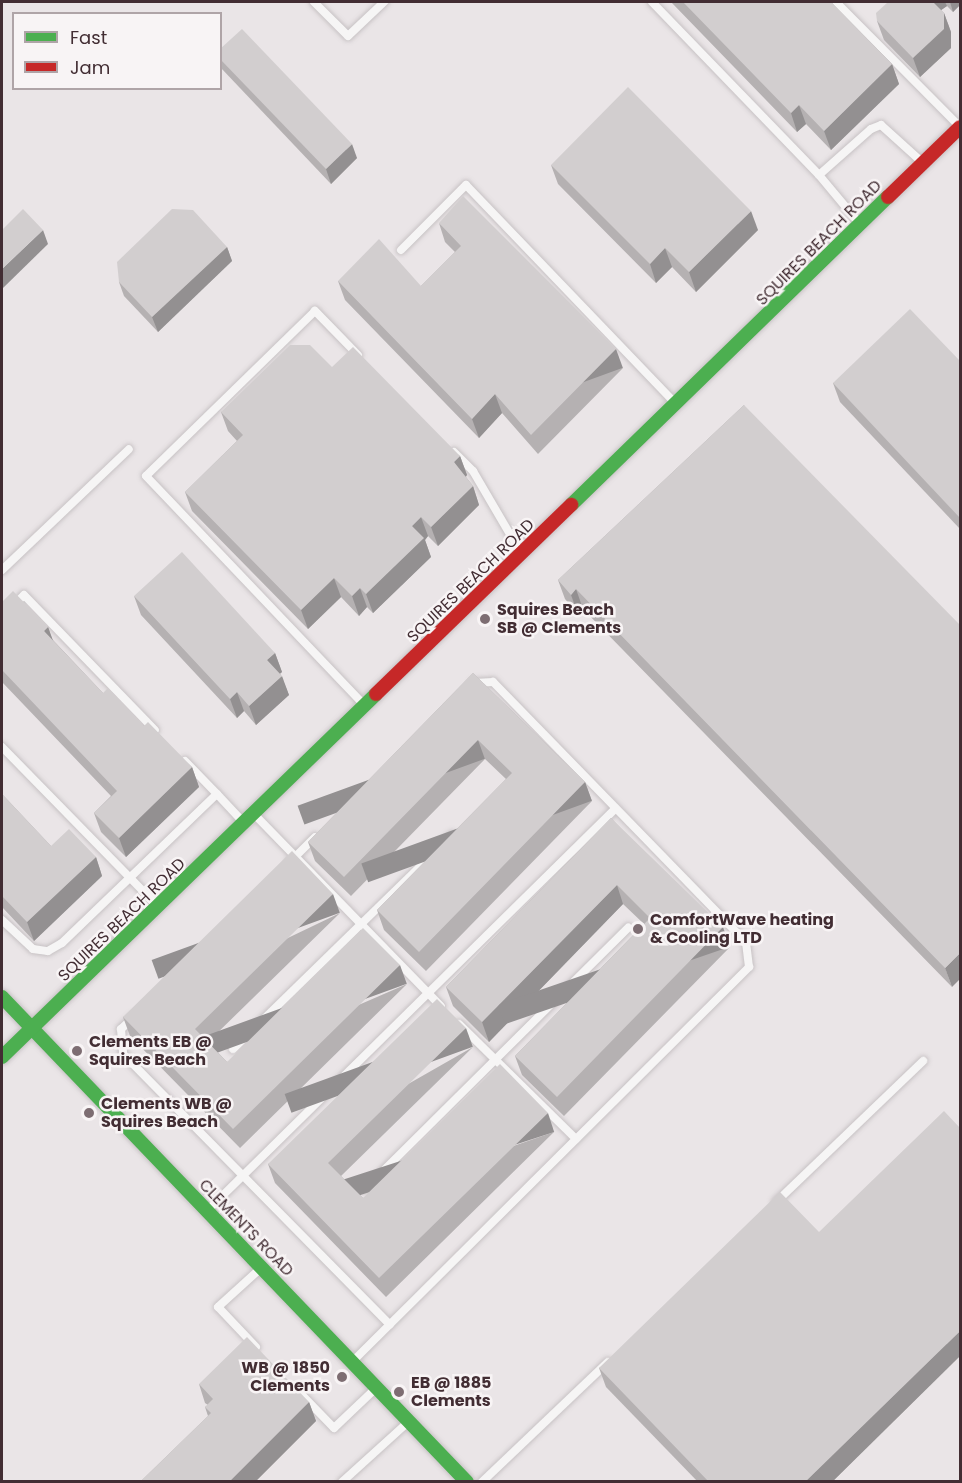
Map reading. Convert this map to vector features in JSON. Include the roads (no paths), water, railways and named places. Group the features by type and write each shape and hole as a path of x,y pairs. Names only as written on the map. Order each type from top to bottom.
{"street":[{"name":"SQUIRES BEACH ROAD","path":"2,1057 364,705 522,555 960,127"},
{"name":"CLEMENTS ROAD","path":"2,997 467,1482"}],"lane":[{"path":"314,2 348,36 384,2"},
{"path":"652,2 819,176 860,224"},
{"path":"836,2 960,127"},
{"path":"819,176 871,129 880,125 923,163"},
{"path":"401,250 466,185 676,404"},
{"path":"364,705 146,476 315,311 365,362"},
{"path":"448,446 473,471 522,555"},
{"path":"2,570 129,449"},
{"path":"2,617 24,595 160,736"},
{"path":"353,1362 749,967 746,942 493,682 471,683 463,691"},
{"path":"2,747 158,907"},
{"path":"177,752 217,794 297,855 427,993 576,1139"},
{"path":"2,920 27,946 48,951 62,943 217,794"},
{"path":"207,1212 615,809"},
{"path":"233,1049 462,825"},
{"path":"280,872 325,828"},
{"path":"365,1189 628,928"},
{"path":"138,1013 121,1029 123,1054 390,1325"},
{"path":"767,1210 923,1061"},
{"path":"261,1267 218,1307 268,1359"},
{"path":"482,1482 620,1350"},
{"path":"292,1385 334,1428 377,1387"},
{"path":"342,1482 410,1420"}],"place":[{"name":"Squires Beach SB @ Clements","path":"485,619"},
{"name":"ComfortWave heating & Cooling LTD","path":"638,929"},
{"name":"Clements EB @ Squires Beach","path":"77,1051"},
{"name":"Clements WB @ Squires Beach","path":"89,1113"},
{"name":"WB @ 1850 Clements","path":"342,1377"},
{"name":"EB @ 1885 Clements","path":"399,1392"}]}
